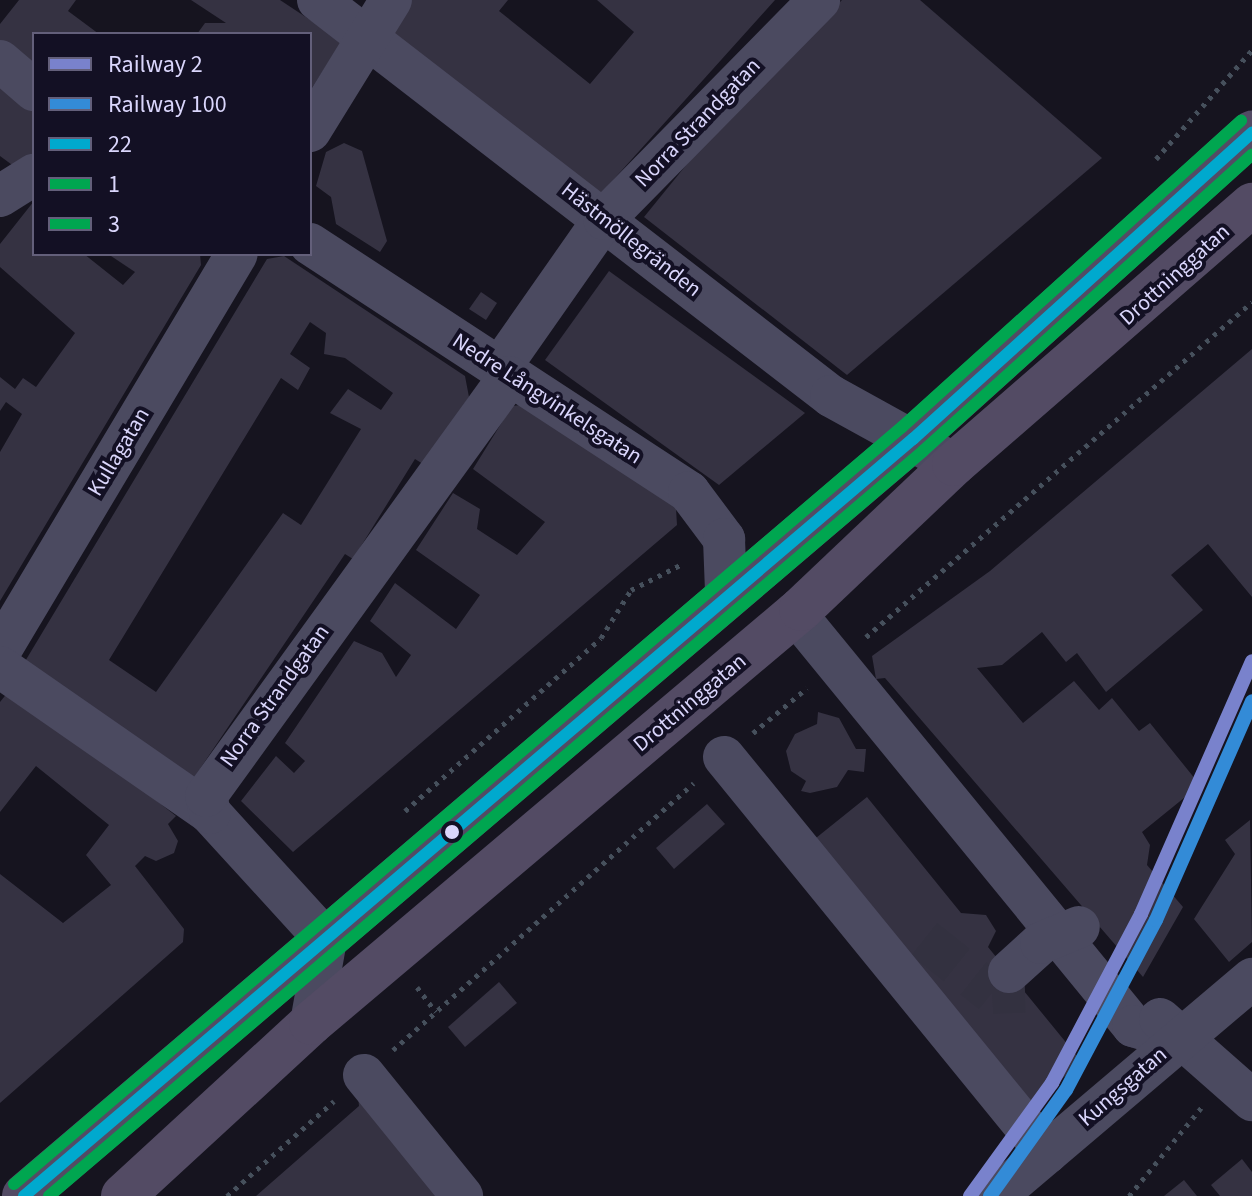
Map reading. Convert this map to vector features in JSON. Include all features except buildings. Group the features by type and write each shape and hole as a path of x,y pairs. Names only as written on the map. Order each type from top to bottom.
{"main road":[{"path":"24,1196 326,940 726,592 913,439 1252,133"},
{"name":"Drottninggatan","path":"123,1196 311,1023 795,613 954,464 1252,205"}],"street":[{"name":"Hästmöllegränden","path":"318,0 367,34 831,396 954,464"},
{"path":"312,128 367,34 391,0"},
{"name":"Norra Strandgatan","path":"210,813 206,796 228,758 504,373 604,219 819,0"},
{"path":"0,61 32,88"},
{"path":"0,196 32,176"},
{"name":"Nedre Långvinkelsgatan","path":"312,245 689,492 724,539"},
{"name":"Kullagatan","path":"0,651 236,256"},
{"path":"724,539 726,592"},
{"path":"795,613 1060,941 1058,962 1017,982"},
{"path":"0,667 210,813 326,940 311,1023"},
{"path":"724,757 1047,1153"},
{"path":"1060,941 1078,926 1178,1040 1252,1100"},
{"name":"Kungsgatan","path":"996,1196 1252,979"},
{"path":"364,1075 462,1196"}],"path":[{"path":"1146,168 1252,50"},
{"path":"227,1196 724,757 1252,302"},
{"path":"656,580 724,539"},
{"path":"1129,1196 1205,1103"}],"tunnel":[{"path":"924,939 992,993 1025,992"}],"rail line":[{"name":"2","path":"970,1196 1052,1083 1141,914 1252,661"},
{"name":"100","path":"990,1196 1066,1090 1156,920 1252,701"}],"transit line":[{"name":"3","path":"14,1184 902,427 1241,121"},
{"name":"22","path":"24,1196 913,439 1252,133"},
{"name":"1","path":"49,1196 923,451 1252,155"}]}
